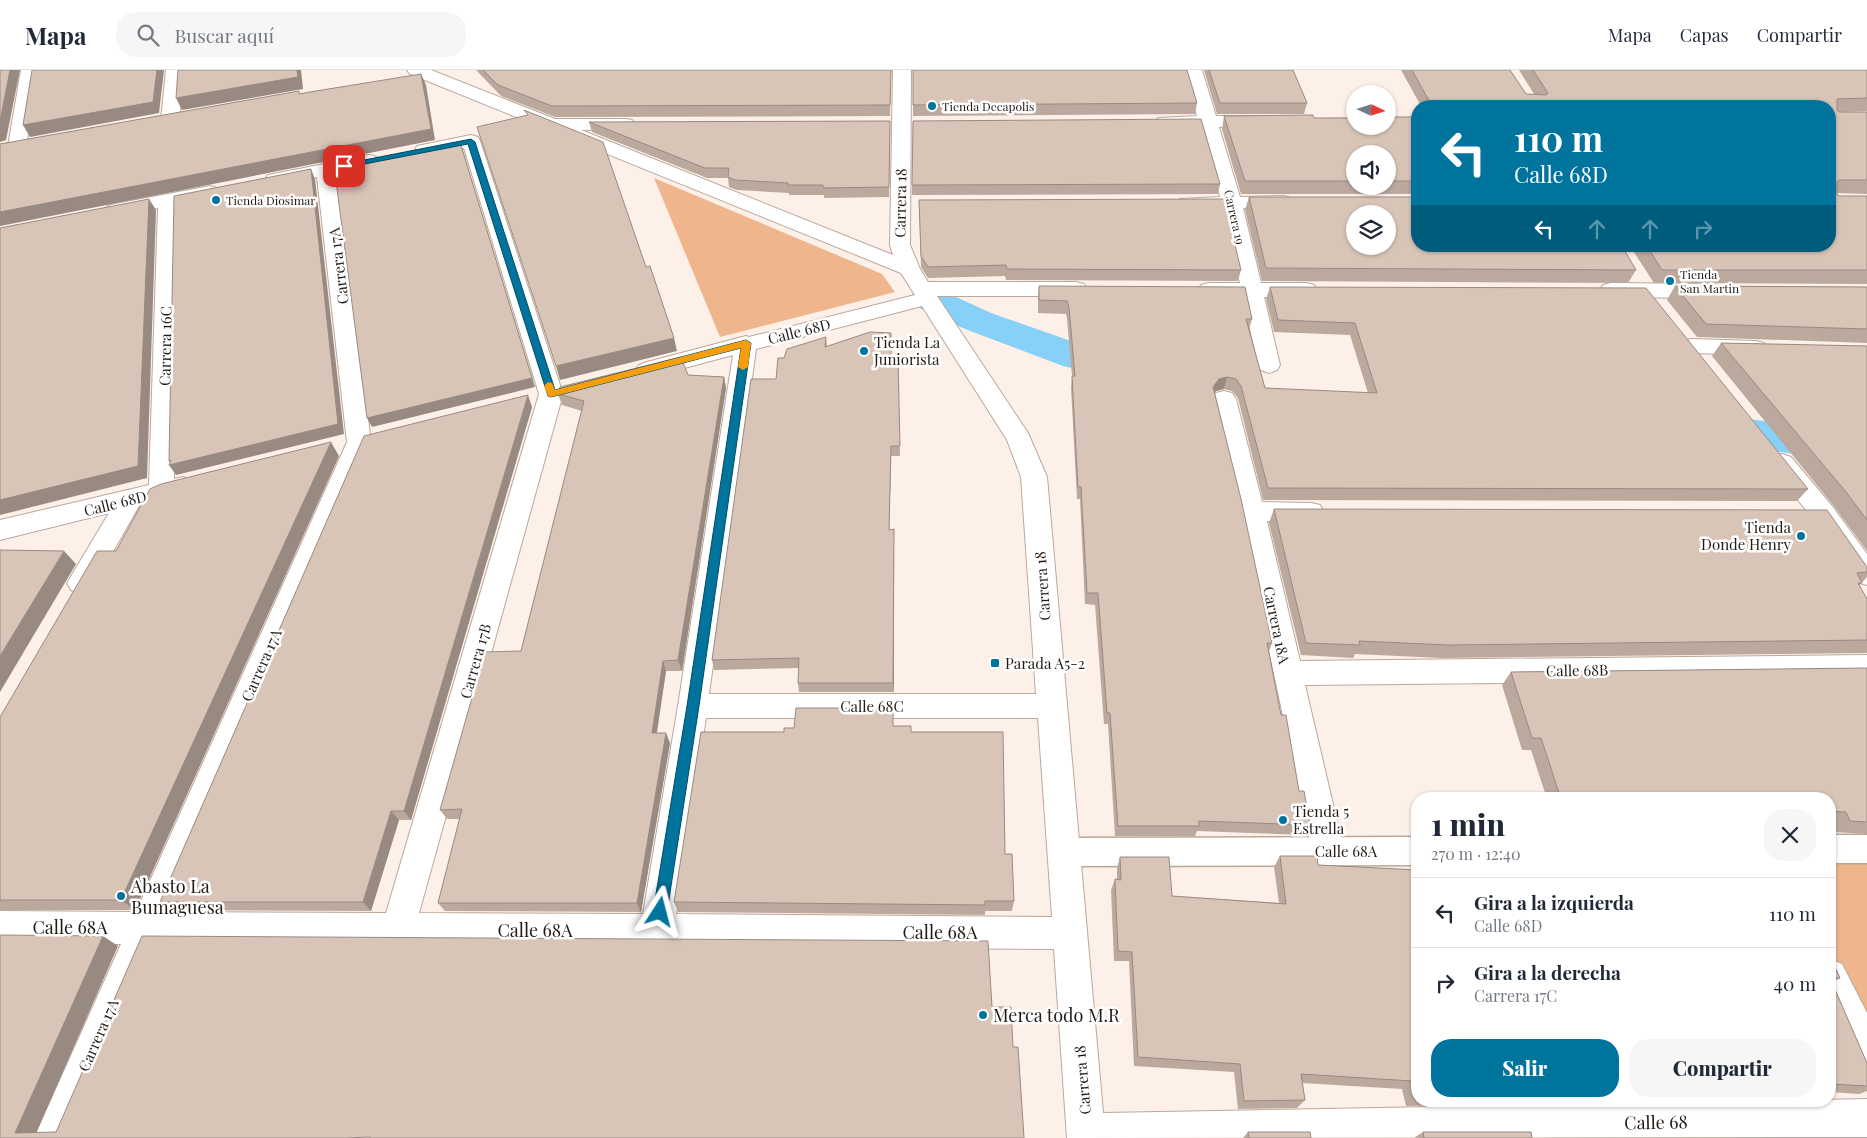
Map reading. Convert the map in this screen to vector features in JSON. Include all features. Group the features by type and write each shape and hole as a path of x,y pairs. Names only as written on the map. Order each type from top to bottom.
{"street":[{"path":"30,70 8,148 36,143"},
{"path":"170,120 175,70"},
{"name":"Carrera 18","path":"902,70 902,123 910,203 900,245 920,285 1019,439 1034,477 1086,1135"},
{"name":"Carrera 19","path":"1193,70 1232,203 1269,365"},
{"path":"422,74 551,125 920,285"},
{"path":"151,123 190,117"},
{"path":"1149,122 1277,121"},
{"path":"882,123 921,123"},
{"path":"551,125 639,124"},
{"path":"403,154 471,142 561,392 522,401"},
{"path":"261,182 384,158"},
{"name":"Carrera 17A","path":"53,1138 146,928 369,439 326,170"},
{"path":"93,215 224,189"},
{"name":"Carrera 16C","path":"162,492 168,200"},
{"path":"1164,203 1301,202"},
{"path":"1633,268 1646,290 1663,311"},
{"name":"Calle 68D","path":"628,375 746,343 920,285 1091,289"},
{"path":"1191,290 1329,290"},
{"path":"1586,290 1733,291"},
{"path":"1709,369 1685,339 1779,348"},
{"path":"657,930 693,706 746,343"},
{"name":"Carrera 17B","path":"398,929 561,392"},
{"name":"Carrera 18A","path":"1224,399 1252,511 1328,851"},
{"path":"331,449 369,439"},
{"path":"1768,445 1823,513 1867,576"},
{"name":"Calle 68D","path":"0,530 208,480"},
{"path":"70,602 130,499"},
{"path":"1252,511 1331,512"},
{"path":"1794,513 1823,513"},
{"name":"Calle 68B","path":"1288,673 1867,667"},
{"name":"Calle 68C","path":"693,706 1052,706"},
{"name":"Calle 68A","path":"0,927 1070,933"},
{"path":"1836,988 1867,1051"},
{"name":"Calle 68","path":"1086,1135 1867,1118"}],"lane":[{"path":"1836,849 1867,849"},
{"name":"Calle 68A","path":"1064,852 1411,851"}],"shaded area":[{"path":"654,178 882,274 895,292 720,337"},
{"path":"1836,849 1867,849 1867,1051 1836,988"}],"building":[{"path":"0,70 10,70 0,121"},
{"path":"32,70 157,70 153,102 23,125"},
{"path":"178,70 297,70 298,77 176,98"},
{"path":"483,70 891,70 890,105 552,106 498,85"},
{"path":"913,70 1187,70 1197,103 913,105"},
{"path":"1209,70 1293,70 1307,103 1220,103"},
{"path":"1412,70 1510,70 1526,94 1546,95 1548,93 1533,70 1867,70 1867,98 1837,99 1837,110 1839,112 1867,112 1867,180 1839,180 1837,182 1837,194 1839,196 1867,196 1867,270 1662,270 1651,252 1836,252 1836,100 1429,100"},
{"path":"421,74 431,129 0,212 0,144 299,91 299,94"},
{"path":"524,110 603,142 646,267 650,266 674,338 556,366 477,127 528,115"},
{"path":"1313,115 1314,118 1346,118 1346,135 1396,135 1396,117 1411,117 1411,181 1396,181 1396,145 1346,145 1346,181 1245,181 1224,116"},
{"path":"1201,119 1220,184 912,185 913,121"},
{"path":"890,121 889,187 823,188 823,185 788,185 788,183 735,180 728,177 729,168 705,168 589,122"},
{"path":"460,142 532,378 367,418 334,166"},
{"path":"311,169 338,424 169,465 171,460 169,461 174,196"},
{"path":"1249,197 1411,197 1411,252 1626,252 1636,270 1266,268"},
{"path":"149,199 138,466 0,500 0,228"},
{"path":"1224,199 1241,270 1007,269 1006,265 928,267 921,256 919,200"},
{"path":"1039,286 1245,287 1252,319 1246,319 1265,388 1377,393 1355,323 1278,320 1270,287 1646,288 1808,489 1268,488 1241,386 1236,379 1227,377 1219,379 1213,387 1241,499 1272,643 1267,643 1281,715 1286,715 1299,791 1304,791 1310,825 1199,821 1199,826 1118,826 1110,713 1107,713 1098,593 1087,593 1081,487 1078,487 1072,376 1075,376 1069,307 1067,301 1039,300"},
{"path":"1675,286 1867,287 1867,329 1706,324"},
{"path":"870,332 891,333 891,358 898,358 900,446 891,446 889,530 894,529 893,683 798,683 799,658 712,660 751,379 776,379 778,358 784,358 787,349 826,337 825,347"},
{"path":"1721,343 1867,346 1867,520 1846,492"},
{"path":"681,357 688,375 724,377 678,660 663,661 652,733 666,733 637,903 438,903 462,809 440,810 485,652 521,651 584,401 558,394 560,387"},
{"path":"528,395 404,811 391,811 363,902 160,902 364,436"},
{"path":"331,442 121,900 0,900 0,717 97,551 116,551 150,489 161,484"},
{"path":"1274,509 1827,510 1867,567 1867,572 1857,573 1862,583 1858,583 1867,599 1867,640 1449,645 1359,641 1360,645 1306,643"},
{"path":"0,550 64,551 0,656"},
{"path":"1867,668 1867,822 1850,821 1846,812 1836,811 1836,792 1559,792 1541,738 1532,738 1511,672"},
{"path":"796,708 893,708 893,726 911,726 911,732 1003,732 1005,854 1012,854 1014,901 985,901 985,905 674,902 701,732 784,732 784,728 794,728"},
{"path":"1280,856 1317,856 1318,865 1411,870 1411,1081 1301,1074 1305,1100 1244,1101 1240,1064 1138,1057 1132,952 1118,951 1115,879 1121,880 1120,857 1169,857 1172,896 1286,904"},
{"path":"0,935 103,936 15,1133 56,1132 142,936 988,941 992,1007 1011,1007 1013,1047 1018,1047 1024,1138 0,1138"},
{"path":"1836,969 1840,978 1836,978"},
{"path":"1836,992 1867,1063 1867,1086 1836,1084"},
{"path":"1248,1132 1310,1132 1311,1138 1249,1138"},
{"path":"1423,1132 1531,1132 1532,1138 1424,1138"}],"waterway":[{"path":"928,298 978,321 1077,357 1132,369"},
{"path":"1701,427 1867,449"}],"slow traffic":[{"path":"548,386 551,394 715,353 746,343 743,367"}],"place":[{"name":"Tienda Decapolis","path":"932,106"},
{"name":"Tienda Diosimar","path":"216,200"},
{"name":"Tienda San Martin","path":"1670,281"},
{"name":"Tienda La Juniorista","path":"864,351"},
{"name":"Tienda Donde Henry","path":"1801,536"},
{"name":"Parada A5-2","path":"995,663"},
{"name":"Tienda 5 Estrella","path":"1283,820"},
{"name":"Abasto La Bumaguesa","path":"121,896"},
{"name":"Merca todo M.R","path":"983,1015"}],"route":[{"path":"344,166 471,142 551,394 715,353 746,343 693,706 660,912"}]}
